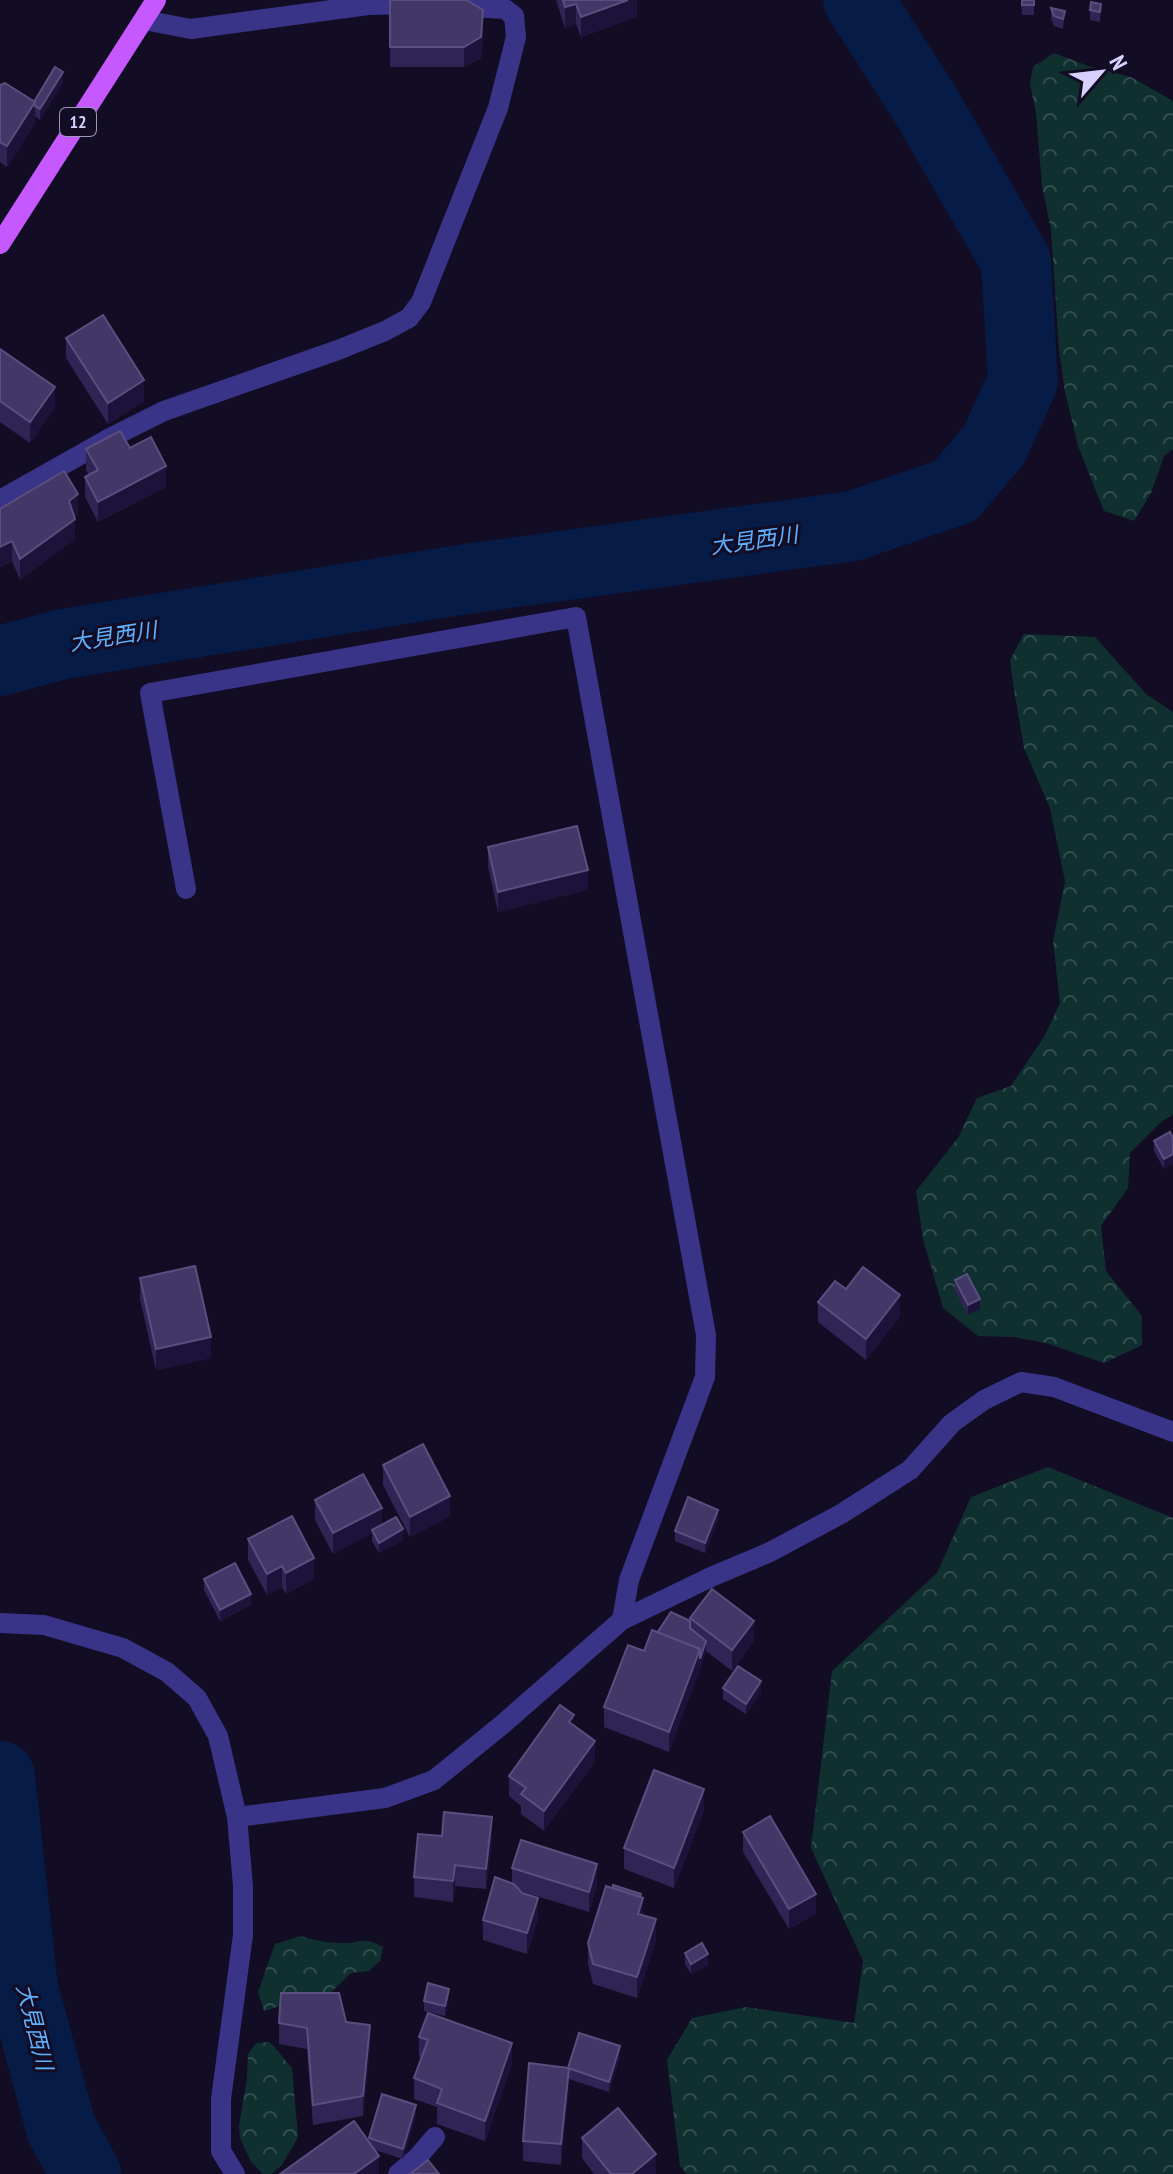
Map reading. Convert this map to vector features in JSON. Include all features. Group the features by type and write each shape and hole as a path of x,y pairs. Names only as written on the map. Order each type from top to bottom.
{"main road":[{"name":"12","path":"0,244 156,0"}],"street":[{"path":"0,500 164,411 338,350 409,318 421,302 498,108 516,37 514,16 505,9 415,4 368,5 191,29 144,20"},
{"path":"186,889 150,693 576,617 706,1335 705,1377 629,1580 622,1620"},
{"path":"237,1817 385,1798 434,1780 622,1620 770,1552 841,1514 910,1470 952,1423 984,1400 1021,1382 1054,1387 1173,1432"},
{"path":"0,1623 44,1625 123,1648 167,1672 197,1698 218,1736 237,1817 243,1886 243,1935 221,2099 221,2151 235,2174"},
{"path":"398,2174 435,2137"}],"green space":[{"path":"1054,53 1131,77 1173,101 1173,449 1164,456 1151,493 1134,521 1104,511 1078,446 1065,392 1051,230 1042,186 1036,113 1030,84 1033,67"},
{"path":"1024,634 1095,637 1146,694 1173,712 1173,1115 1162,1121 1130,1153 1128,1188 1101,1226 1106,1271 1142,1316 1142,1345 1104,1363 1046,1343 1014,1337 978,1336 943,1308 923,1239 916,1191 958,1138 977,1098 1011,1086 1044,1037 1060,1003 1053,941 1065,881 1050,808 1024,748 1014,690 1010,660"},
{"path":"1048,1467 1173,1518 1173,2174 687,2174 680,2166 667,2060 692,2018 746,2007 854,2023 863,1961 811,1848 832,1671 937,1573 971,1497"},
{"path":"301,1936 334,1943 370,1941 383,1947 380,1961 369,1971 351,1973 324,1999 264,2011 258,1992 275,1944"},
{"path":"270,2042 292,2068 298,2137 282,2165 271,2174 263,2174 251,2162 240,2138 239,2125 248,2054 256,2043"}],"building":[{"path":"390,0 466,0 483,10 481,37 464,47 390,47"},
{"path":"563,0 628,0 581,17 576,4 565,7"},
{"path":"1022,0 1034,0 1034,5 1022,5"},
{"path":"1091,2 1101,4 1100,12 1090,10"},
{"path":"1051,8 1065,11 1063,19 1054,16"},
{"path":"55,67 63,72 40,109 34,102"},
{"path":"5,83 35,102 7,146 0,142 0,85"},
{"path":"103,315 144,380 108,403 66,338"},
{"path":"0,349 55,387 30,422 0,401"},
{"path":"120,431 130,448 151,437 166,466 98,502 85,477 98,470 86,449"},
{"path":"64,471 78,494 69,501 75,519 20,559 12,541 0,547 0,509"},
{"path":"577,826 588,870 498,892 488,847"},
{"path":"1170,1132 1173,1154 1164,1159 1154,1141"},
{"path":"195,1266 211,1337 156,1349 140,1278"},
{"path":"863,1267 900,1295 866,1339 818,1302 835,1281 846,1289"},
{"path":"967,1274 980,1299 968,1305 955,1280"},
{"path":"423,1444 450,1496 410,1517 383,1465"},
{"path":"363,1474 382,1508 333,1533 315,1500"},
{"path":"688,1497 718,1510 705,1543 675,1531"},
{"path":"292,1516 314,1558 286,1573 282,1566 267,1574 248,1539"},
{"path":"396,1517 403,1529 379,1543 372,1530"},
{"path":"235,1563 251,1594 220,1610 204,1579"},
{"path":"712,1589 754,1621 732,1650 690,1618"},
{"path":"671,1612 690,1621 690,1628 706,1641 700,1659 700,1649 657,1633"},
{"path":"652,1630 700,1649 669,1732 604,1707 628,1645 644,1651"},
{"path":"738,1666 761,1681 746,1704 723,1688"},
{"path":"560,1705 574,1715 569,1722 595,1741 544,1811 521,1794 526,1788 509,1776"},
{"path":"654,1770 704,1789 674,1868 624,1848"},
{"path":"444,1812 492,1817 486,1869 455,1865 453,1881 414,1877 418,1834 442,1836"},
{"path":"770,1816 816,1894 789,1909 743,1832"},
{"path":"521,1840 597,1864 589,1892 512,1868"},
{"path":"495,1877 514,1884 522,1893 538,1898 527,1933 483,1920"},
{"path":"613,1885 641,1894 640,1897 613,1888"},
{"path":"606,1886 643,1898 638,1914 656,1919 637,1977 593,1964 588,1943"},
{"path":"702,1943 708,1954 691,1964 685,1953"},
{"path":"428,1983 449,1989 445,2006 424,2001"},
{"path":"281,1993 339,1993 346,2022 370,2025 363,2096 313,2105 307,2028 279,2023"},
{"path":"428,2013 512,2043 485,2121 437,2103 442,2089 414,2078 428,2040 419,2037"},
{"path":"579,2033 620,2046 609,2082 568,2068"},
{"path":"529,2063 569,2068 561,2144 523,2141"},
{"path":"382,2094 416,2105 403,2149 369,2138"},
{"path":"618,2108 656,2154 632,2174 611,2174 582,2138"},
{"path":"354,2121 379,2156 354,2174 280,2174"},
{"path":"428,2160 439,2174 410,2174"}],"waterway":[{"name":"大見西川","path":"0,661 63,644 466,579 853,526 955,491 994,445 1023,381 1016,261 925,104 858,0"},
{"name":"大見西川","path":"0,1776 23,1988 61,2128 86,2174"}]}
